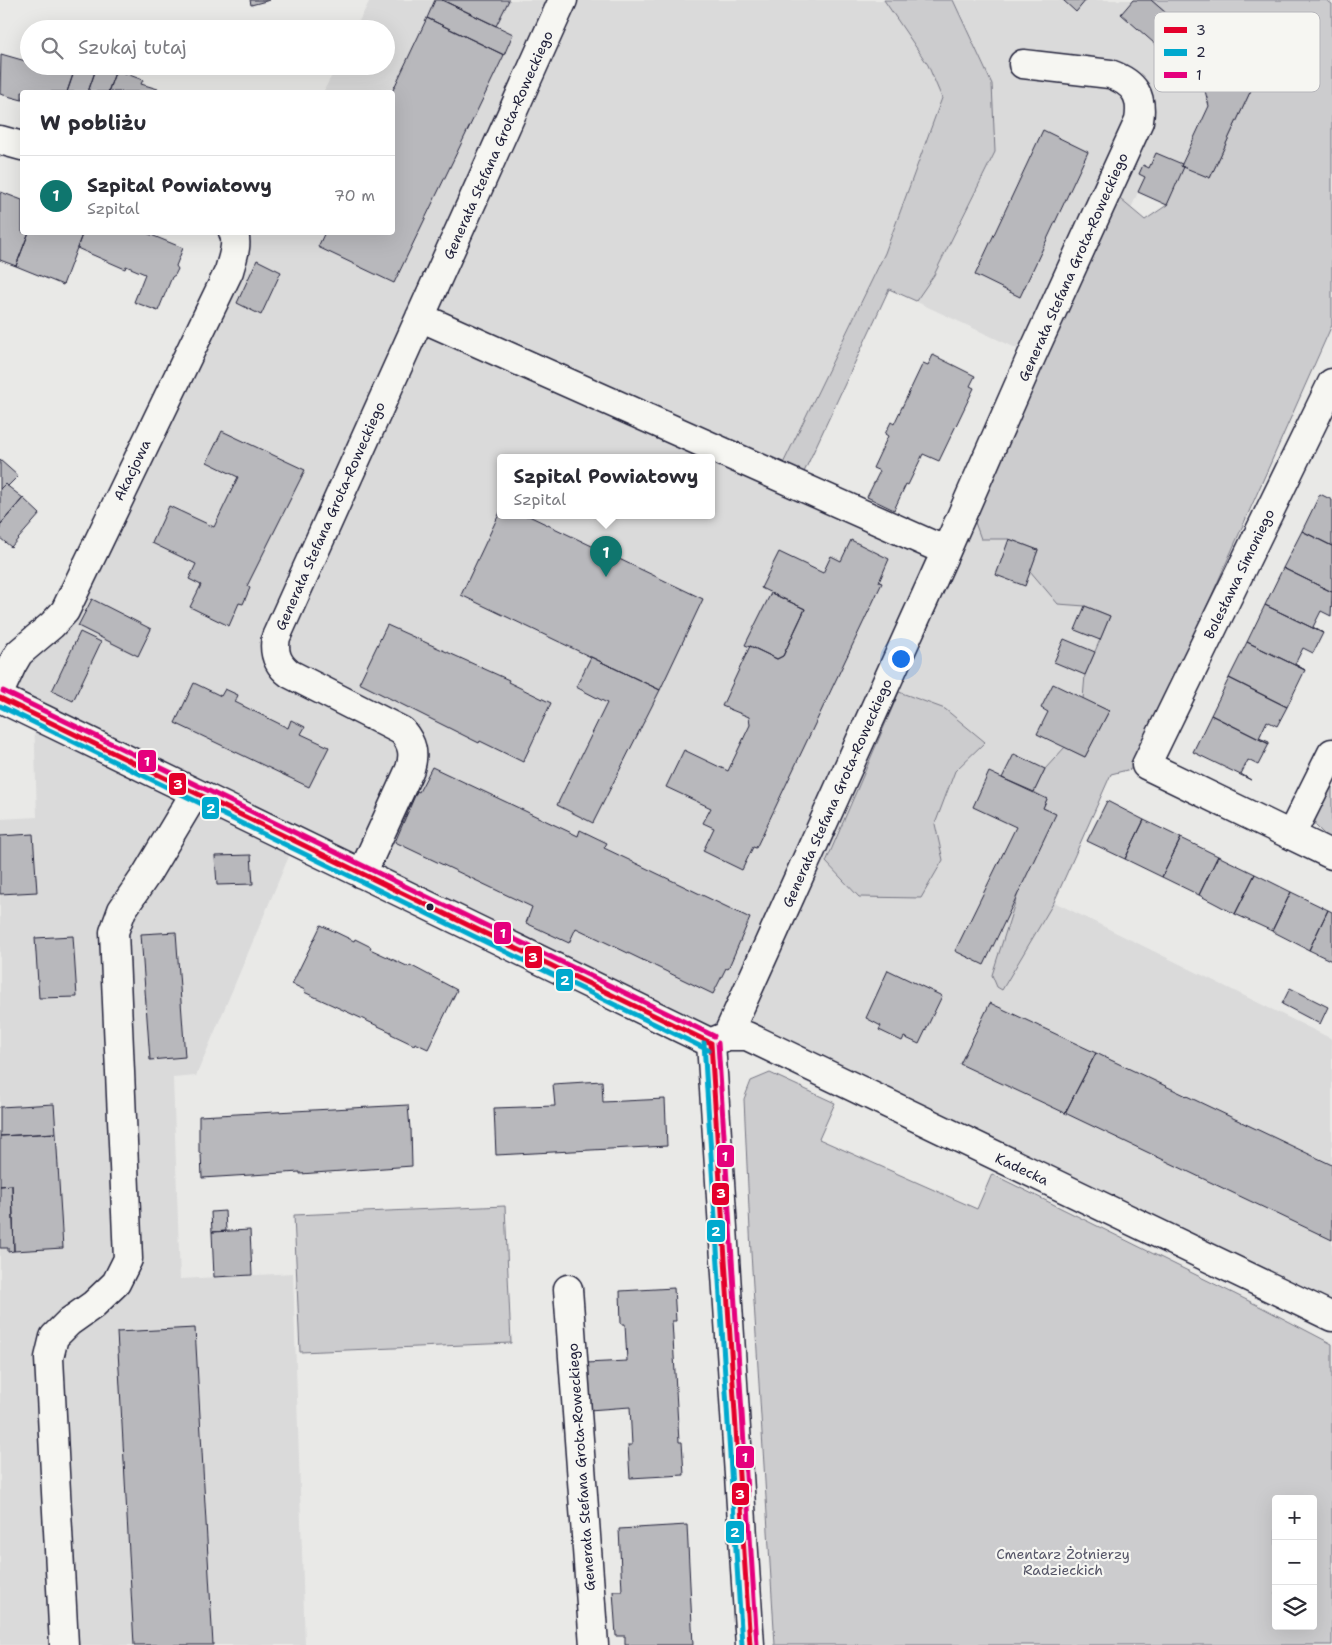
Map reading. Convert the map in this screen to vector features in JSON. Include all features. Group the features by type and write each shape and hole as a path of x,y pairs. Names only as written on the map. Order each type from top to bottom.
{"street":[{"name":"Generała Stefana Grota-Roweckiego","path":"362,874 410,769 413,748 402,730 290,674 281,667 276,658 274,648 276,637 563,0"},
{"name":"Generała Stefana Grota-Roweckiego","path":"750,1645 719,1039 946,551 1032,355 1139,121 1141,108 1138,97 1132,86 1122,78 1110,74 1023,64"},
{"path":"0,140 20,145"},
{"name":"Akacjowa","path":"0,691 19,654 65,611 229,271 236,238 234,235"},
{"path":"420,317 946,551"},
{"name":"Bolesława Simoniego","path":"1291,835 1146,765 1332,382"},
{"path":"0,698 362,874 719,1039"},
{"path":"1332,754 1291,835 1332,855"},
{"path":"64,1645 49,1358 54,1337 116,1283 128,1259 114,932 122,910 195,793"},
{"name":"Kadecka","path":"719,1039 747,1036 1332,1317"},
{"name":"Generała Stefana Grota-Roweckiego","path":"568,1289 594,1645"}],"shaded area":[{"path":"370,0 1151,0 1165,12 1154,12 1154,92 1250,92 1210,178 1167,205 1138,192 1063,370 889,289 799,485 946,551 968,503 1187,602 1054,902 1332,1039 1332,1317 727,1036 295,842 196,1076 173,1078 180,1279 293,1273 305,1645 0,1645 0,819 37,817 34,714 0,698 65,611 253,235 395,235 395,90 324,90 332,75 395,75 395,20 360,20"}],"green space":[{"path":"884,0 953,0 992,84 995,152 934,275 916,301 889,289 798,485 777,476 885,253 942,98 928,65"},
{"path":"1151,0 1326,0 1332,4 1332,325 1135,768 1111,774 1054,902 1002,990 997,987 992,975 1019,890 1055,814 1043,808 1047,799 1034,792 1045,769 1065,747 1085,757 1109,711 1083,699 1085,675 1110,616 1085,606 1058,604 1030,571 1038,550 1009,539 981,539 968,503 1108,189 1145,220 1167,205 1182,164 1210,178 1250,92 1320,92 1320,12 1165,12"},
{"path":"899,692 945,709 985,742 955,771 935,824 943,860 921,898 859,897 826,862"},
{"path":"1332,780 1332,842 1315,825 1315,816"},
{"name":"Cmentarz Żołnierzy Radzieckich","path":"770,1073 835,1103 819,1139 977,1209 992,1174 1332,1344 1332,1645 775,1645 751,1253 744,1099 751,1081"},
{"path":"505,1206 511,1343 300,1352 294,1215"}],"building":[{"path":"250,0 270,0 251,5"},
{"path":"435,0 442,0 513,34 504,55 427,18"},
{"path":"442,0 509,0 496,26"},
{"path":"1063,0 1086,0 1076,12"},
{"path":"1133,0 1151,0 1165,12 1154,12 1154,43 1121,14"},
{"path":"427,18 504,55 394,283 318,247 324,235 395,235 395,90 393,90"},
{"path":"1,54 20,59 20,75 73,75 68,90 20,90 20,99 0,94"},
{"path":"73,75 94,75 89,90 68,90"},
{"path":"94,75 114,75 109,90 89,90"},
{"path":"114,75 130,75 143,80 141,84 161,90 109,90"},
{"path":"1205,92 1250,92 1210,178 1181,166 1209,106"},
{"path":"1043,130 1088,152 1020,297 975,275"},
{"path":"1156,153 1182,164 1181,166 1184,167 1167,205 1138,192 1145,177 1139,174 1143,165 1149,168"},
{"path":"1,192 20,199 20,235 28,235 16,266 0,260"},
{"path":"28,235 82,235 63,285 16,266"},
{"path":"82,235 151,235 183,248 176,266 178,269 172,277 158,311 134,302 145,274 126,266 125,269 77,248"},
{"path":"257,260 281,272 261,315 237,303"},
{"path":"933,355 975,376 970,386 974,388 939,461 923,454 894,510 867,497 880,471 873,468 888,436 885,434 891,422 894,424 923,363 928,365"},
{"path":"222,431 305,470 247,586 250,588 243,604 239,603 229,626 190,607 201,585 189,579 196,564 152,543 169,506 214,527 238,477 207,462"},
{"path":"0,460 18,476 8,486 5,484 0,489"},
{"path":"5,484 23,498 0,525 0,489"},
{"path":"1320,494 1332,500 1332,546 1302,531"},
{"path":"23,498 40,514 11,547 0,538 0,525"},
{"path":"497,518 535,519 703,599 660,690 461,595"},
{"path":"1302,531 1332,546 1332,592 1283,568"},
{"path":"1009,539 1038,550 1025,586 996,575"},
{"path":"851,540 889,559 879,582 882,583 756,848 753,847 742,870 703,851 714,828 703,823 711,808 666,787 684,750 728,771 750,725 749,717 722,706 750,646 777,659 783,656 805,609 761,588 779,552 823,573 831,556 841,561"},
{"path":"1283,568 1332,592 1331,616 1321,611 1313,627 1323,633 1265,605"},
{"path":"771,593 805,609 783,656 777,659 745,645"},
{"path":"92,599 151,629 138,656 78,626"},
{"path":"1265,605 1323,633 1313,653 1303,648 1295,664 1305,670 1247,642"},
{"path":"1085,606 1110,616 1100,640 1075,630"},
{"path":"387,625 509,680 508,682 551,703 523,762 480,741 479,743 359,683"},
{"path":"80,632 101,642 73,701 52,691"},
{"path":"1064,639 1095,652 1085,675 1054,662"},
{"path":"1247,642 1305,670 1287,707 1229,678"},
{"path":"591,657 660,690 593,823 557,805 607,703 576,687"},
{"path":"1229,678 1287,707 1277,726 1267,721 1259,738 1269,742 1269,744 1211,715"},
{"path":"194,683 221,696 225,689 238,695 235,702 288,728 291,720 305,727 301,734 329,747 309,787 175,723"},
{"path":"1053,684 1109,711 1085,757 1037,734 1048,712 1041,708"},
{"path":"1211,715 1269,744 1258,765 1248,760 1241,774 1251,780 1193,752"},
{"path":"1014,754 1045,769 1034,792 1002,778"},
{"path":"432,767 578,836 580,830 607,843 604,848 750,918 728,969 726,968 713,994 576,928 569,943 526,923 532,907 395,842 417,791 419,792"},
{"path":"989,772 1047,799 1043,808 1056,814 984,965 955,951 1016,827 973,807"},
{"path":"1107,801 1144,820 1125,859 1087,841"},
{"path":"1144,820 1181,838 1162,877 1125,859"},
{"path":"33,834 37,892 0,894 0,836"},
{"path":"1181,838 1218,856 1199,895 1162,877"},
{"path":"251,855 253,884 217,885 215,856"},
{"path":"1218,856 1255,874 1235,914 1199,895"},
{"path":"1255,874 1291,892 1272,931 1235,914"},
{"path":"1291,892 1328,910 1309,950 1272,931"},
{"path":"1328,910 1332,912 1332,961 1309,950"},
{"path":"321,925 354,941 355,939 371,947 370,949 409,967 410,965 457,990 428,1049 415,1043 414,1045 391,1034 391,1032 304,992 305,990 292,984"},
{"path":"176,932 185,1057 150,1060 141,934"},
{"path":"73,936 77,997 39,998 35,938"},
{"path":"888,970 942,996 919,1044 904,1037 902,1041 879,1030 881,1026 866,1018"},
{"path":"1290,988 1328,1007 1320,1024 1282,1004"},
{"path":"990,1003 1096,1053 1065,1113 960,1064"},
{"path":"1096,1053 1332,1165 1332,1240 1065,1113"},
{"path":"602,1081 603,1102 665,1099 667,1146 496,1155 494,1108 555,1106 553,1084"},
{"path":"54,1104 56,1133 0,1136 0,1107"},
{"path":"408,1105 412,1166 300,1174 300,1172 202,1178 201,1153 199,1153 199,1116"},
{"path":"56,1133 63,1248 14,1251 12,1185 0,1186 0,1136"},
{"path":"12,1185 14,1251 8,1252 8,1248 0,1248 0,1186"},
{"path":"225,1211 226,1231 212,1232 211,1212"},
{"path":"250,1230 252,1275 214,1277 212,1232"},
{"path":"674,1288 676,1321 672,1321 679,1442 682,1442 684,1475 630,1478 628,1445 632,1445 630,1407 589,1410 586,1363 627,1361 625,1324 621,1324 620,1291"},
{"path":"195,1328 213,1645 134,1645 117,1332"},
{"path":"687,1525 693,1645 625,1645 625,1636 616,1636 613,1591 622,1591 619,1529"}],"transit line":[{"name":"1","path":"3,691 714,1036"},
{"name":"3","path":"0,698 711,1043"},
{"name":"2","path":"0,706 708,1050"},
{"name":"2","path":"704,1043 742,1645"},
{"name":"3","path":"711,1043 750,1645"},
{"name":"1","path":"718,1043 757,1645"}],"place":[{"name":"Szpital Powiatowy","path":"606,577"}]}
